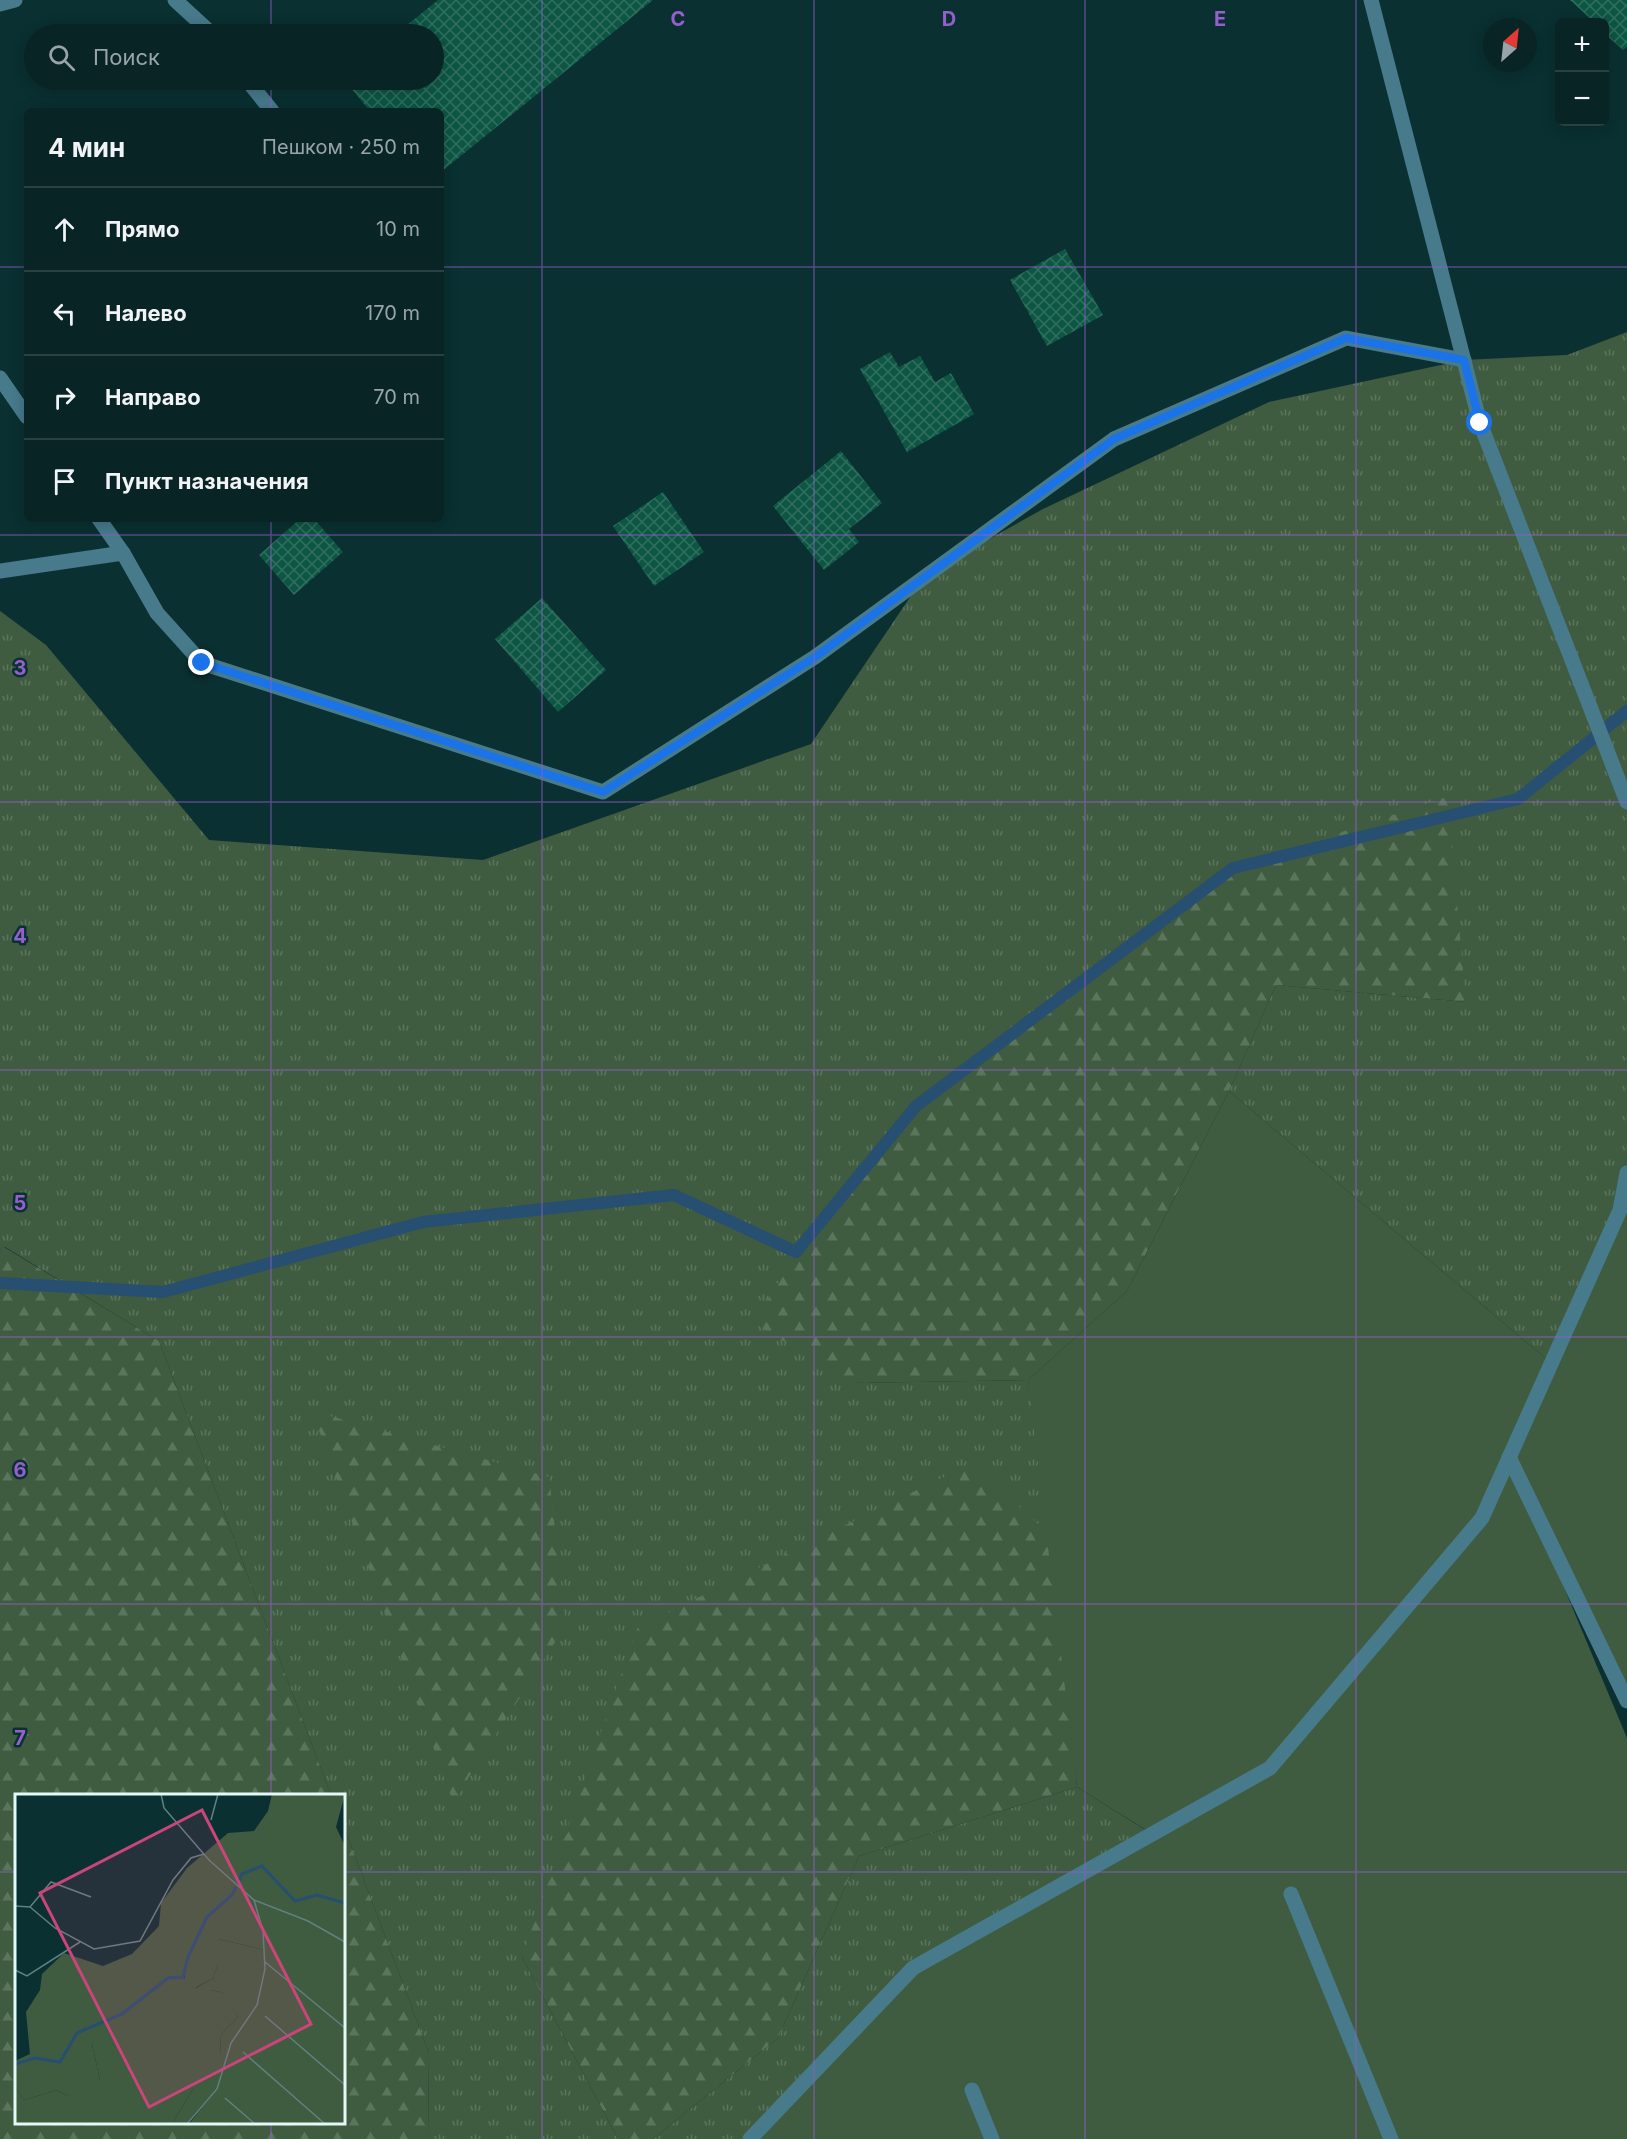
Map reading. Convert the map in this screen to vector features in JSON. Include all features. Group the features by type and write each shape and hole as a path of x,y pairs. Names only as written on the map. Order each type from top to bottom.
{"street":[{"path":"0,4 15,0"},
{"path":"175,0 201,24"},
{"path":"1371,0 1480,423 1627,802"},
{"path":"255,90 270,108"},
{"path":"101,522 123,553 157,612 202,663 603,792 815,657 1114,439 1346,338 1464,360"},
{"path":"0,378 24,413"},
{"path":"0,571 123,553"},
{"path":"750,2139 913,1968 1270,1768 1482,1518 1620,1210 1627,1173"},
{"path":"1509,1457 1627,1701"},
{"path":"1291,1894 1391,2139"},
{"path":"972,2090 992,2139"}],"green space":[{"path":"1627,332 1627,1212 1551,1363 1229,1091 1276,985 1466,1002 1233,868 916,1106 796,1252 853,1383 1028,1380 1055,1540 522,1957 618,2139 428,2139 429,2053 345,1830 345,1794 331,1794 159,1341 5,1247 0,1250 0,611 46,645 209,840 483,860 811,744 925,575 1043,509 1269,402 1464,360 1567,355"},
{"path":"1447,797 1466,1002 1276,985 1229,1091 1127,1291 1028,1380 853,1383 754,1323 796,1252 916,1106 1233,868"},
{"path":"1229,1091 1551,1363 1627,1212 1627,1701 1516,1473 1627,1738 1627,2139 750,2139 913,1968 1151,1833 1077,1787 1028,1380 1127,1291"},
{"path":"4,1247 159,1341 331,1794 15,1794 15,2124 345,2124 345,1830 429,2053 428,2139 0,2139 0,1250"},
{"path":"312,1411 549,1477 566,1625 453,1802"},
{"path":"972,1463 1055,1540 1077,1787 859,1856 778,2038 653,2139 618,2139 522,1957 638,1627"},
{"path":"1077,1787 1152,1834 750,2139 653,2139 778,2038 859,1856"}],"building":[{"path":"438,0 653,0 444,170 444,108 367,108 352,90 444,90 444,24 408,24"},
{"path":"1570,0 1627,0 1627,47 1623,50 1609,37 1609,18 1590,18"},
{"path":"1065,249 1103,315 1047,346 1010,280"},
{"path":"890,352 899,367 920,356 935,382 951,373 974,414 907,452 860,369"},
{"path":"841,451 882,503 849,529 859,542 824,570 773,506"},
{"path":"663,492 704,552 654,586 613,526"},
{"path":"297,522 317,522 343,552 294,595 259,555"},
{"path":"542,598 606,670 558,712 495,639"}],"waterway":[{"path":"0,1283 163,1292 423,1222 674,1195 796,1252 916,1106 1233,868 1518,799 1627,711"}],"route":[{"path":"202,663 603,792 815,657 1114,439 1346,338 1464,360 1480,423"}]}
